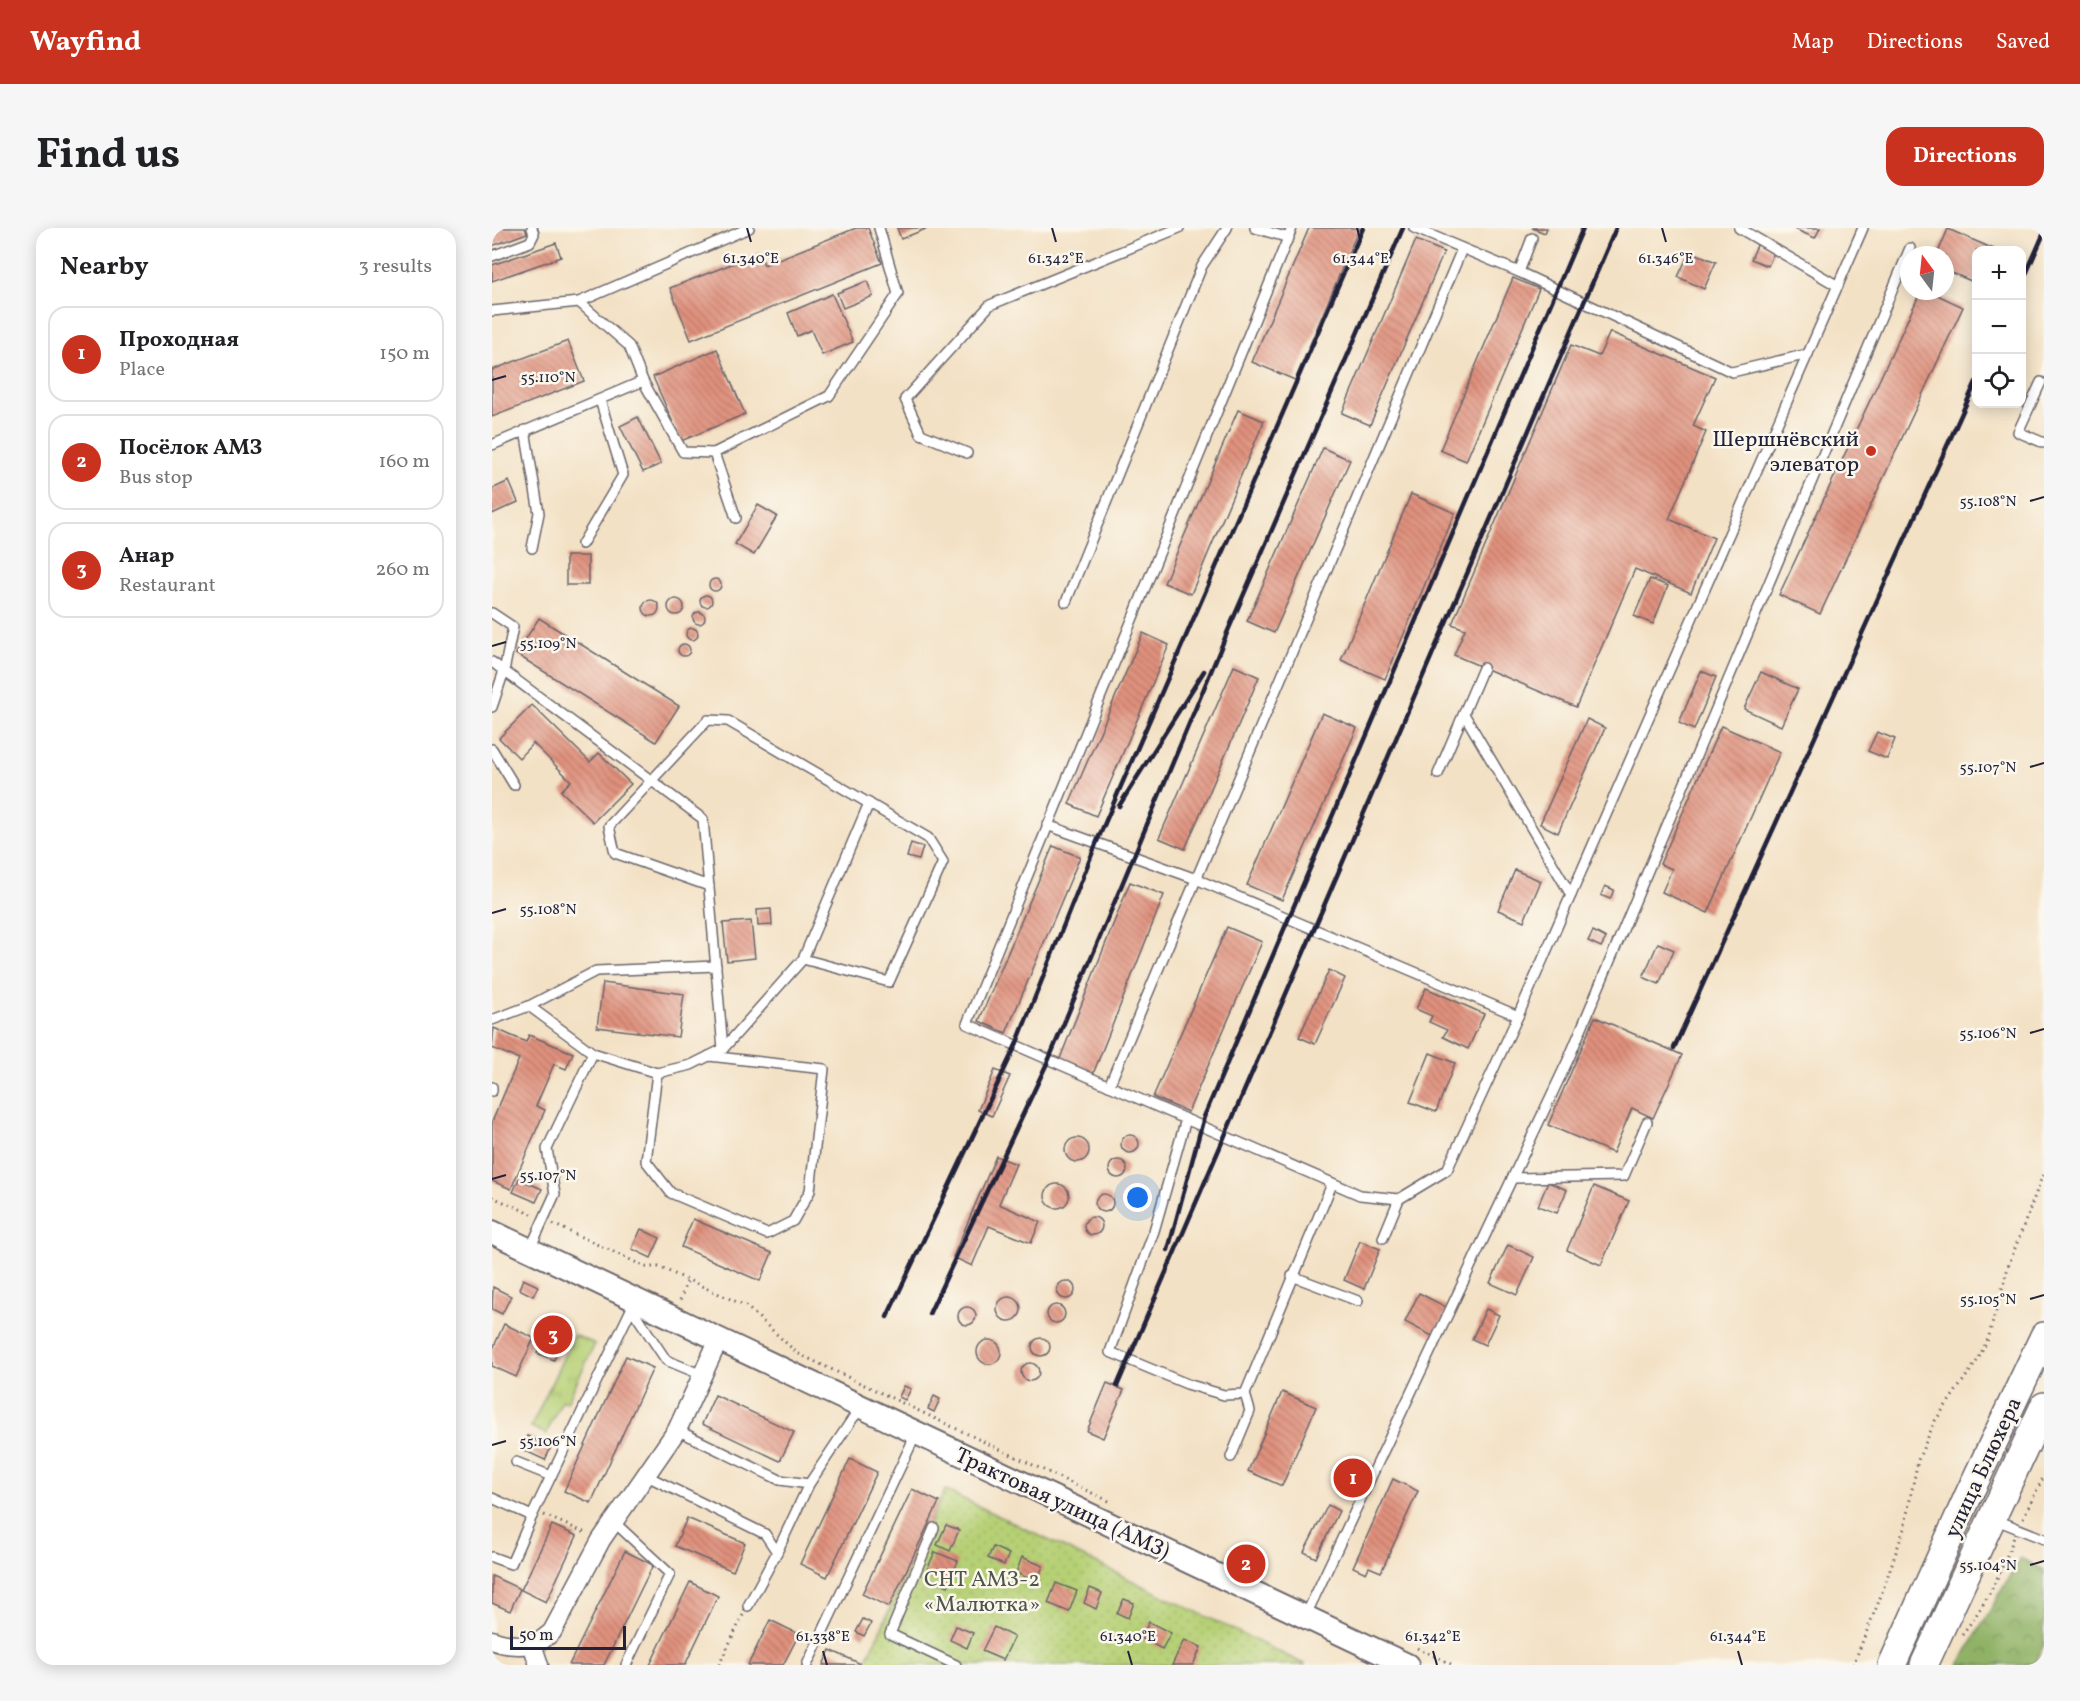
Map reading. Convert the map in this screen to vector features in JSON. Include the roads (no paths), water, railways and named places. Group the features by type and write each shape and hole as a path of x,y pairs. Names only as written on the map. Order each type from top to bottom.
{"main road":[{"name":"улица Блюхера","path":"1892,1665 2044,1336"},
{"name":"улица Блюхера","path":"1924,1665 2044,1406"}],"street":[{"name":"Трактовая улица (АМЗ)","path":"492,1232 530,1249 634,1304 719,1339 1305,1617 1410,1655"},
{"path":"492,1640 501,1644 518,1646 542,1640 552,1632 601,1540 677,1430 719,1339"},
{"path":"532,1644 539,1665"}],"lane":[{"path":"492,256 530,242 534,234 532,228"},
{"path":"492,311 579,302 749,228"},
{"path":"579,302 629,346 643,381 683,452 714,453 829,396 898,294 879,228"},
{"path":"967,453 921,434 905,399 990,305 1179,228"},
{"path":"1066,602 1202,266 1227,228"},
{"path":"1255,228 1288,238"},
{"path":"1292,228 967,1024 1332,1184 1360,1195 1399,1200"},
{"path":"1414,228 1519,272 1732,372 1808,354"},
{"path":"1739,228 1838,286"},
{"path":"1383,1238 1399,1200 1447,1170 1518,1016 1863,228"},
{"path":"1519,272 1532,238"},
{"path":"1109,1086 1462,249"},
{"path":"1305,1617 1569,1058 1900,272"},
{"path":"492,445 643,381"},
{"path":"2040,382 2018,432 2044,443"},
{"path":"582,544 623,475 600,400"},
{"path":"525,430 539,513 532,548"},
{"path":"714,453 736,518"},
{"path":"492,613 513,627 504,671 492,707"},
{"path":"492,662 704,819 723,1049"},
{"path":"1438,774 1483,668"},
{"path":"1464,714 1571,895"},
{"path":"709,886 615,853 609,826 708,720 728,721 928,838 943,862 889,982 803,959"},
{"path":"492,749 514,785"},
{"path":"529,1006 593,1053 657,1073 691,1065 723,1049 803,959 869,803"},
{"path":"1047,825 1196,879 1518,1016"},
{"path":"492,1020 529,1006 596,971 716,966"},
{"path":"530,1249 555,1194 547,1149 593,1053"},
{"path":"657,1073 646,1161 671,1193 767,1234 793,1221 810,1191 824,1069 709,1056"},
{"path":"1186,1119 1154,1231 1110,1352 1187,1384 1224,1395 1245,1394"},
{"path":"1512,1178 1624,1176 1647,1122"},
{"path":"1231,1457 1250,1411 1245,1394 1332,1184"},
{"path":"1292,1276 1358,1301"},
{"path":"634,1304 666,1360 702,1376"},
{"path":"492,1557 511,1564 533,1513 634,1304"},
{"path":"748,1606 809,1484 853,1418 863,1407"},
{"path":"677,1430 780,1480 809,1484"},
{"path":"807,1665 917,1433"},
{"path":"516,1462 551,1476"},
{"path":"645,1475 765,1534 777,1552"},
{"path":"492,1498 533,1513"},
{"path":"1992,1518 2044,1539"},
{"path":"615,1522 670,1574 626,1665"},
{"path":"934,1528 890,1634 956,1665"}],"railway":[{"path":"887,1317 1016,1045 1098,839 1363,228"},
{"path":"929,1314 1049,1059 1227,633 1403,228"},
{"path":"1168,1250 1204,1117 1583,228"},
{"path":"1117,1386 1616,228"},
{"path":"2026,274 2044,233"},
{"path":"1674,1048 1972,391"},
{"path":"1119,806 1204,671"}],"place":[{"name":"Шершнёвский элеватор","path":"1871,451"},
{"name":"Анар","path":"553,1335"},
{"name":"Проходная","path":"1353,1478"},
{"name":"Посёлок АМЗ","path":"1246,1564"}],"park label":[{"name":"СНТ АМЗ-2 «Малютка»","path":"982,1590"}]}
